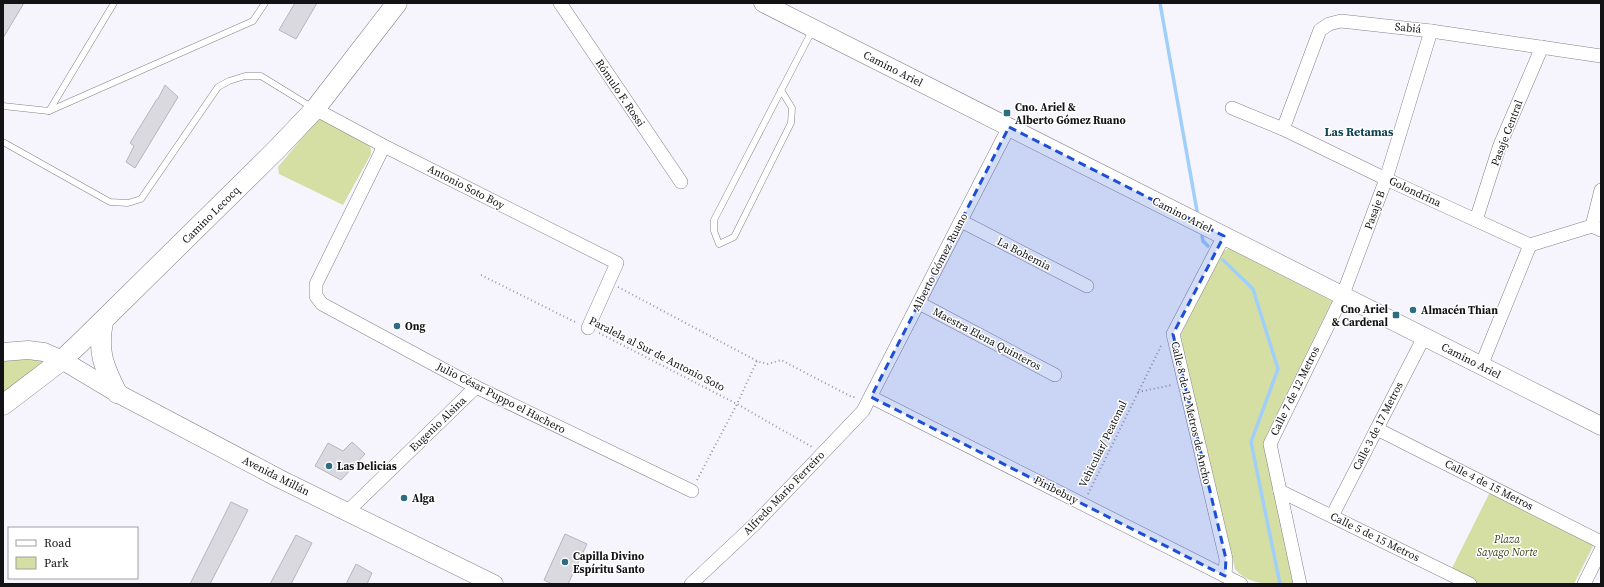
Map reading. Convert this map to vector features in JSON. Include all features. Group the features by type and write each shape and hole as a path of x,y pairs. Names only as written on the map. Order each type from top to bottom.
{"main road":[{"name":"Camino Lecocq","path":"3,405 62,360 103,322 276,150 315,109 397,3"},
{"path":"103,322 100,339 101,350 108,376 118,393"}],"street":[{"name":"Rómulo F. Rossi","path":"560,3 681,182"},
{"name":"Camino Ariel","path":"763,3 1601,426"},
{"name":"Sabiá","path":"1283,129 1320,30 1329,24 1341,21 1431,31 1601,56"},
{"name":"Pasaje B","path":"1342,296 1386,178 1431,31"},
{"name":"Pasaje Central","path":"1476,220 1500,145 1542,47"},
{"name":"Golondrina","path":"1232,108 1283,129 1530,245"},
{"name":"Antonio Soto Boy","path":"315,109 384,146 617,263 609,282"},
{"name":"Alberto Gómez Ruano","path":"871,397 1009,127"},
{"name":"Julio César Puppo el Hachero","path":"384,146 316,284 316,296 322,304 476,387 692,490"},
{"path":"1481,366 1530,245 1596,228 1601,190"},
{"name":"La Bohemia","path":"961,221 1087,286"},
{"name":"Calle 8 de 12 Metros de Ancho","path":"1224,236 1173,334 1183,382 1226,559 1225,576"},
{"path":"588,328 609,282"},
{"name":"Calle 7 de 12 Metros","path":"1300,584 1270,451 1270,444 1342,296"},
{"name":"Maestra Elena Quinteros","path":"919,304 1055,374"},
{"name":"Calle 3 de 17 Metros","path":"1332,516 1424,337"},
{"name":"Avenida Millán","path":"3,352 28,350 44,352 62,360 118,393 280,479 494,584"},
{"name":"Eugenio Alsina","path":"348,512 476,387"},
{"name":"Alfredo Mario Ferreiro","path":"691,584 754,525 863,411 871,397"},
{"name":"Piribebuy","path":"871,397 1241,584"},
{"name":"Calle 4 de 15 Metros","path":"1377,429 1601,542"},
{"name":"Calle 5 de 15 Metros","path":"1280,491 1470,584"},
{"path":"1584,584 1601,550"}],"lane":[{"path":"49,110 114,3"},
{"path":"3,106 49,110 253,21 265,3"},
{"path":"781,90 792,108 791,123 734,237 719,244 714,231 714,220 781,90 813,28"},
{"path":"3,142 110,202 128,203 141,199 218,87 245,76 261,76 315,109"}],"path":[{"name":"Paralela al Sur de Antonio Soto","path":"481,275 737,404 823,453"},
{"path":"609,282 757,361 768,364 781,360 852,397 871,397"},
{"name":"Vehicular/ Peatonal","path":"1083,504 1164,340 1173,334"},
{"path":"692,490 737,404 757,361"},
{"name":"Vehicular/ Peatonal","path":"1138,392 1183,382"}],"highlighted area":[{"path":"1009,127 1224,236 1173,334 1226,559 1225,576 871,397"}],"green space":[{"path":"317,120 323,120 369,145 371,149 371,154 343,205 279,174 278,167"},
{"path":"1229,248 1332,301 1266,436 1264,444 1296,584 1271,584 1255,582 1247,579 1235,569 1179,338 1222,252"},
{"path":"3,356 44,360 41,364 3,393"},
{"name":"Plaza Sayago Norte","path":"1490,492 1592,543 1593,546 1574,584 1479,584 1451,570"}],"building":[{"path":"3,3 24,3 3,38"},
{"path":"295,3 317,3 296,39 279,30"},
{"path":"165,85 178,97 135,168 126,162 134,146 130,143 158,99"},
{"path":"352,442 365,454 341,480 315,466 328,443 343,451"},
{"path":"231,502 248,510 210,584 190,584"},
{"name":"Capilla Divino Espíritu Santo","path":"565,534 587,544 568,584 552,584 544,580"},
{"path":"296,535 312,543 291,584 270,584"},
{"path":"356,564 372,573 367,584 346,584"}],"waterway":[{"path":"1160,3 1197,211"},
{"path":"1202,236 1203,241 1208,246"},
{"path":"1223,260 1253,289 1278,369 1251,442 1280,584"}],"place":[{"name":"Cno. Ariel & Alberto Gómez Ruano","path":"1007,113"},
{"name":"Almacén Thian","path":"1413,310"},
{"name":"Cno Ariel & Cardenal","path":"1396,315"},
{"name":"Ong","path":"397,326"},
{"name":"Las Delicias","path":"329,466"},
{"name":"Alga","path":"404,498"},
{"name":"Capilla Divino Espíritu Santo","path":"565,562"}],"district":[{"name":"Las Retamas","path":"1359,132"}]}
